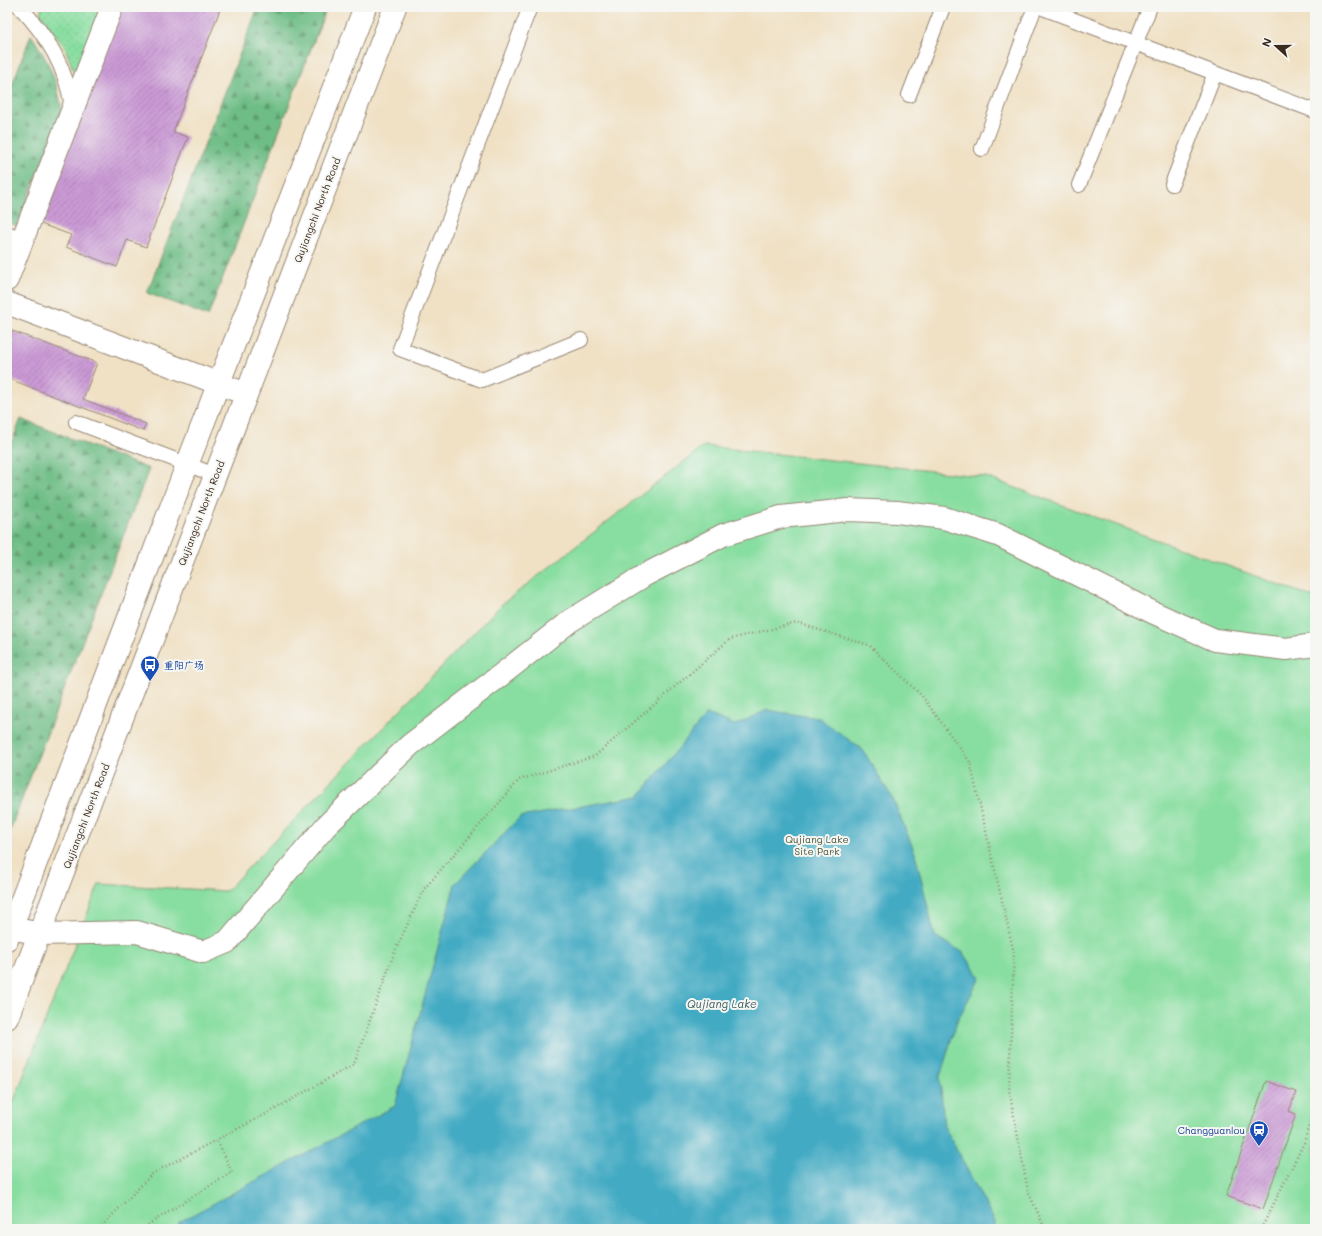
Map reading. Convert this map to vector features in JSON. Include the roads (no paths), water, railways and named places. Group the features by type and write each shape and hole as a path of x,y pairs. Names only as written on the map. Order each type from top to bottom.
{"main road":[{"path":"7,280 15,236 72,109 112,7"},
{"path":"365,7 8,931 40,934 137,932 203,952 227,942 326,826 410,745 570,622 645,575 723,535 781,517 848,510 897,512 944,518 998,534 1146,609 1215,640 1286,649 1315,645"},
{"name":"Qujiangchi North Road","path":"7,1018 395,7"},
{"path":"7,303 246,394"}],"lane":[{"path":"20,7 48,40 58,58 67,83 72,109"},
{"path":"530,7 400,349 482,380 581,340"},
{"path":"909,95 942,7"},
{"path":"982,149 1035,7"},
{"path":"1040,7 1315,111"},
{"path":"1079,185 1150,7"},
{"path":"1172,184 1215,73"},
{"path":"76,422 215,476"}],"water":[{"name":"Qujiang Lake","path":"767,710 819,718 863,750 893,799 915,853 935,936 964,953 980,978 957,1021 940,1077 944,1126 995,1222 995,1229 175,1229 179,1222 395,1106 455,884 520,817 639,796 707,714 735,725"}],"place":[{"name":"重阳广场","path":"150,682"},
{"name":"Changguanlou","path":"1259,1147"}],"park label":[{"name":"Qujiang Lake Site Park","path":"817,844"}]}
